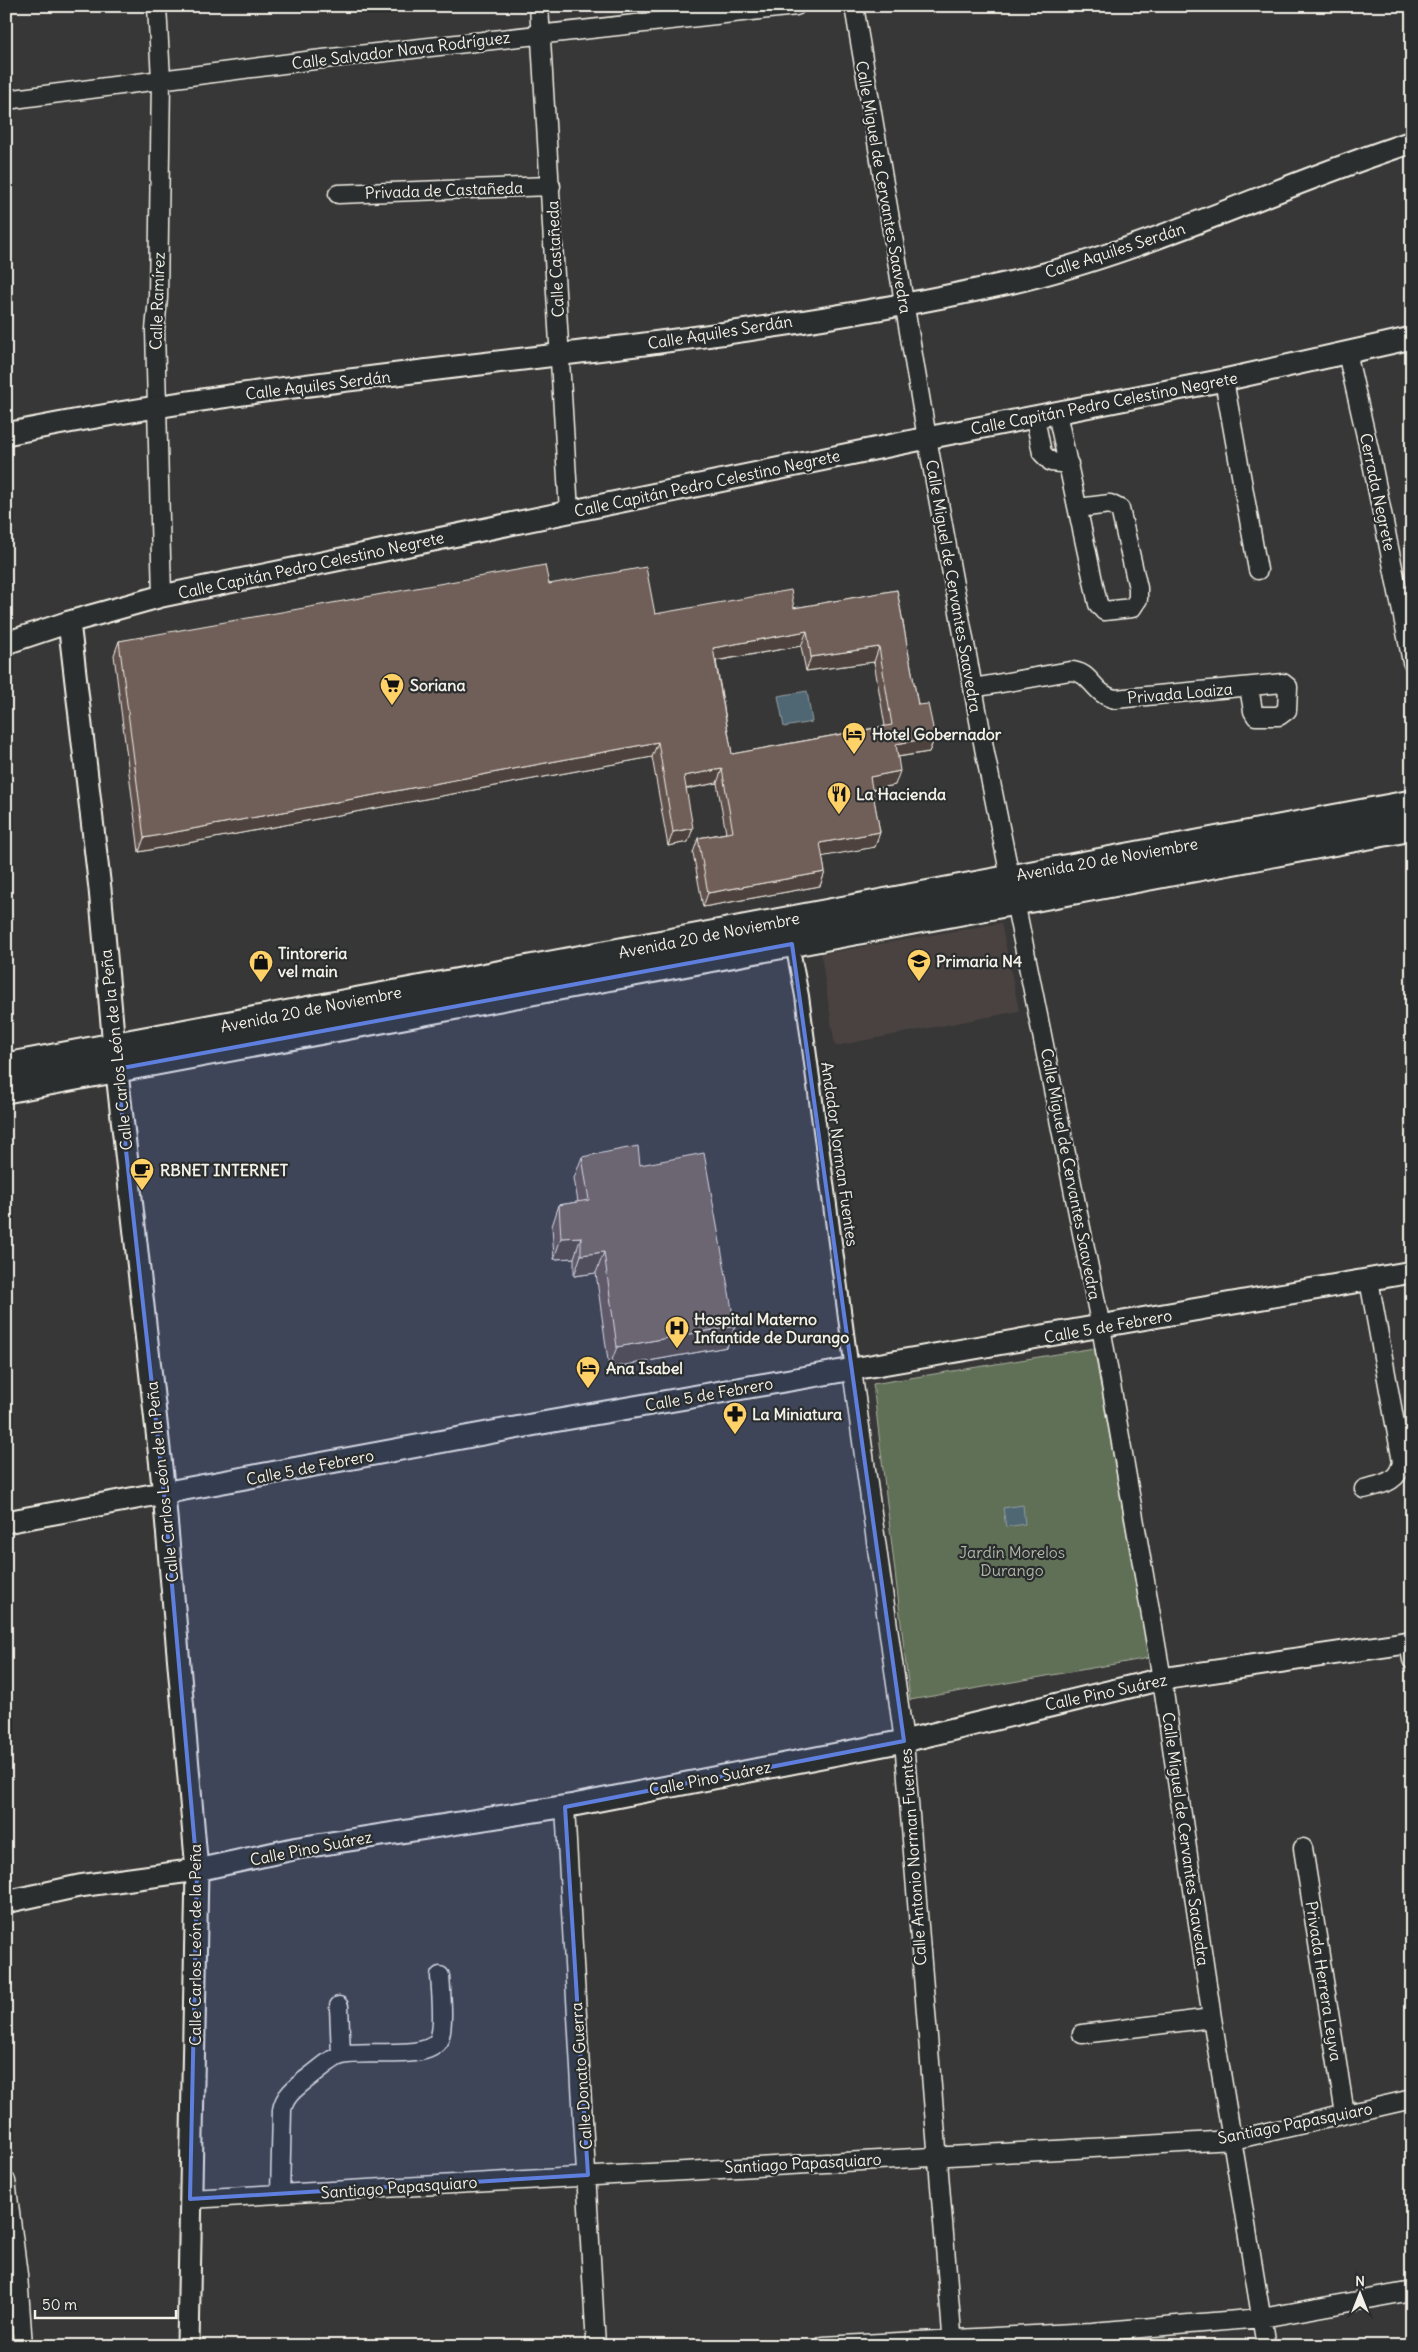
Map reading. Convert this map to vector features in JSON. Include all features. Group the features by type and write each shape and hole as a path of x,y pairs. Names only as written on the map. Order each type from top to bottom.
{"main road":[{"name":"Avenida 20 de Noviembre","path":"6,1090 116,1058 1011,877 1412,803"},
{"name":"Avenida 20 de Noviembre","path":"6,1066 116,1058 792,944 1412,828"}],"street":[{"name":"Calle Ramírez","path":"157,6 161,79 158,298 155,330 162,596"},
{"name":"Calle Castañeda","path":"539,6 570,512"},
{"name":"Calle Salvador Nava Rodríguez","path":"6,100 161,79 796,6"},
{"name":"Calle Miguel de Cervantes Saavedra","path":"854,6 927,438 973,688 1101,1327 1162,1679 1212,2018 1266,2346"},
{"name":"Calle Aquiles Serdán","path":"6,434 156,406 561,355 904,304 1007,283 1095,260 1412,142"},
{"name":"Privada de Castañeda","path":"338,194 550,186"},
{"name":"Calle Capitán Pedro Celestino Negrete","path":"6,643 69,622 162,596 927,438 1224,380 1412,338"},
{"name":"Cerrada Negrete","path":"1347,352 1372,458 1412,662"},
{"path":"1224,380 1258,570"},
{"path":"1057,413 1098,604 1104,611 1108,612 1132,608 1138,599 1138,588 1120,509 1110,504 1078,508"},
{"path":"1035,418 1042,454 1051,462 1069,464"},
{"name":"Calle Carlos León de la Peña","path":"69,622 100,889 116,1058 164,1494 198,1870 188,2346"},
{"name":"Privada Loaiza","path":"973,688 1070,671 1078,671 1085,674 1100,694 1116,699 1249,687"},
{"name":"Andador Norman Fuentes","path":"792,944 802,996 852,1370"},
{"name":"Calle 5 de Febrero","path":"6,1522 542,1423 1412,1272"},
{"path":"1364,1489 1389,1482 1397,1477 1402,1462 1369,1280"},
{"name":"Calle Antonio Norman Fuentes","path":"852,1370 904,1741 952,2342"},
{"name":"Calle Pino Suárez","path":"6,1902 79,1886 198,1870 298,1848 566,1807 904,1741 1162,1679 1411,1648"},
{"name":"Calle Donato Guerra","path":"566,1807 588,2175 596,2346"},
{"name":"Privada Herrera Leyva","path":"1303,1848 1345,2114"},
{"path":"280,2194 283,2103 296,2087 341,2055 417,2051 433,2046 439,2040 441,2027 440,1976"},
{"path":"339,2006 341,2055"},
{"path":"1082,2034 1212,2018"},
{"name":"Santiago Papasquiaro","path":"190,2199 938,2155 1233,2140 1412,2099"},
{"path":"6,2181 18,2276 23,2346"},
{"path":"823,2346 952,2342 1262,2318 1412,2291"}],"highlighted area":[{"path":"792,944 904,1741 565,1807 588,2175 190,2199 197,1870 164,1494 117,1069"}],"shaded area":[{"name":"Primaria N4","path":"1001,923 1019,1011 835,1046 821,954"}],"green space":[{"name":"Jardín Morelos Durango","path":"1094,1348 1149,1658 910,1700 873,1384"}],"water":[{"path":"807,691 812,722 784,727 778,696"},
{"path":"1023,1505 1025,1524 1006,1527 1003,1508"}],"building":[{"name":"Soriana","path":"545,565 549,584 646,567 655,614 791,590 794,608 897,590 918,705 928,704 935,737 896,744 900,771 870,777 880,832 820,843 825,872 708,893 698,838 733,832 722,769 684,776 693,828 673,832 658,742 144,838 119,641","holes":["807,631 811,657 879,647 892,725 732,754 713,648"]},
{"path":"638,1146 640,1165 704,1153 735,1326 617,1347 604,1252 581,1255 581,1237 561,1238 559,1205 589,1200 582,1157"}],"place":[{"name":"Soriana","path":"392,706"},
{"name":"Hotel Gobernador","path":"854,755"},
{"name":"La Hacienda","path":"839,815"},
{"name":"Primaria N4","path":"919,982"},
{"name":"Tintoreria vel main","path":"261,983"},
{"name":"RBNET INTERNET","path":"142,1191"},
{"name":"Hospital Materno Infantide de Durango","path":"677,1349"},
{"name":"Ana Isabel","path":"588,1389"},
{"name":"La Miniatura","path":"735,1435"}]}
